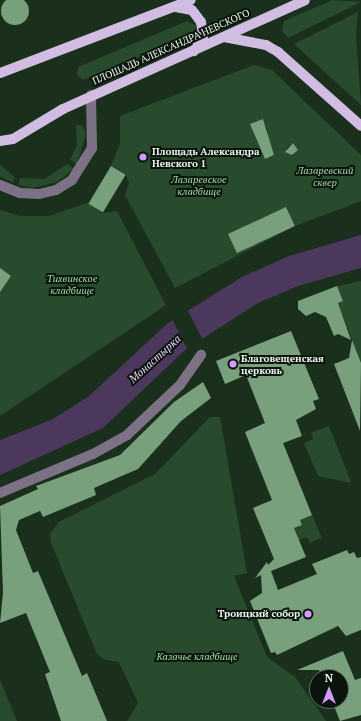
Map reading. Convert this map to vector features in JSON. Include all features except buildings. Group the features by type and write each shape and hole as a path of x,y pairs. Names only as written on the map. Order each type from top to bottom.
{"main road":[{"path":"0,73 191,0"},
{"name":"ПЛОЩАДЬ АЛЕКСАНДРА НЕВСКОГО","path":"0,141 13,139 91,96 305,0"},
{"path":"173,7 192,10 201,22 202,36 192,52"},
{"path":"224,37 266,45 278,52 361,126"},
{"path":"0,65 21,64"}],"street":[{"name":"ПЛОЩАДЬ АЛЕКСАНДРА НЕВСКОГО","path":"1,188 20,193 39,194 56,190 72,180 92,148 91,96"},
{"path":"0,493 111,446 128,434 180,385 200,356"}],"green space":[{"path":"332,0 361,2 288,38 282,31 284,21"},
{"path":"358,12 356,35 361,105 294,44"},
{"path":"187,21 196,26 193,35 83,80 77,75 78,67"},
{"name":"Лазаревское кладбище","path":"254,65 272,70 361,155 361,201 295,226 175,288 125,195 129,183 126,175 111,166 120,143 120,116","holes":["263,119 268,132 256,137","266,136 274,155 265,159 257,140","293,143 298,150 292,155 286,149"]},
{"path":"76,125 83,126 86,134 77,164 70,160 77,145"},
{"path":"67,164 74,169 57,182 32,188 18,185 20,178 44,179"},
{"path":"0,165 15,177 13,183 0,176"},
{"name":"Тихвинское кладбище","path":"87,203 102,213 117,211 166,305 0,416 0,210 20,216 49,216"},
{"path":"361,281 361,363 338,303 343,301 337,286"},
{"name":"Казачье кладбище","path":"210,417 220,417 247,573 234,576 267,657 295,677 309,697 309,709 318,709 326,721 127,721 138,703 119,662 105,660 97,654 51,543 50,534 59,522 155,474"},
{"path":"329,426 351,482 350,483 318,476 304,443 313,439 311,433"},
{"path":"312,515 322,538 310,543 307,537 299,540 294,528 302,525 300,520"},
{"path":"0,680 17,721 0,721"}],"water":[{"name":"Монастырка","path":"361,235 361,268 298,286 258,303 185,350 103,428 0,475 0,440 51,420 88,397 168,323 242,277 289,256"}],"pier":[{"path":"187,309 203,340 187,348 171,317"}],"place":[{"name":"Площадь Александра Невского 1","path":"143,157"},
{"name":"Благовещенская церковь","path":"233,364"},
{"name":"Троицкий собор","path":"308,614"}],"park label":[{"name":"Лазаревский сквер","path":"325,176"}]}
